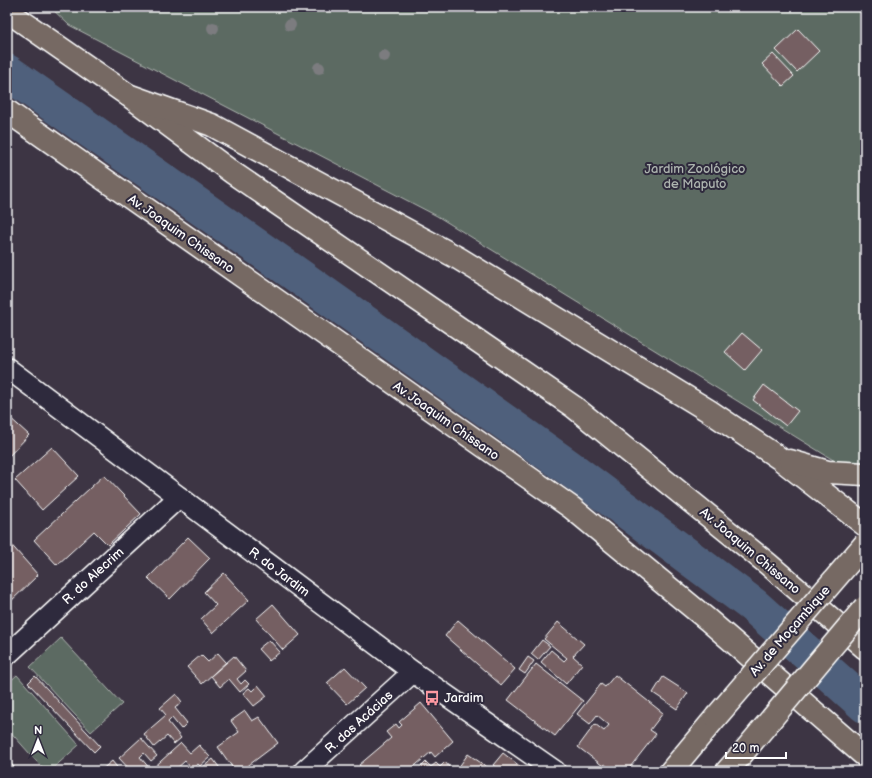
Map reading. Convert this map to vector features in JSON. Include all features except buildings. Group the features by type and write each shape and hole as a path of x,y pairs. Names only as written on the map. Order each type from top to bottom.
{"main road":[{"name":"Av. Joaquim Chissano","path":"7,11 128,95 233,174 574,407 768,564 865,648"},
{"path":"128,95 212,125 458,258 709,411 779,458 865,526"},
{"name":"Av. Joaquim Chissano","path":"7,111 572,508 708,620 865,756"},
{"path":"779,458 828,472 865,474"},
{"name":"Av. de Moçambique","path":"671,771 865,544"},
{"path":"728,771 865,607"}],"street":[{"name":"R. do Jardim","path":"7,368 413,672 555,771"},
{"name":"R. do Alecrim","path":"7,655 179,498"},
{"name":"R. das Acácias","path":"304,771 413,672"}],"green space":[{"name":"Jardim Zoológico de Maputo","path":"50,7 865,7 865,463 843,466 437,216 69,25"},
{"path":"61,638 122,704 91,732 30,667"},
{"path":"17,675 79,745 50,771 45,771 7,728 7,684"}],"waterway":[{"path":"7,72 568,467 753,605 865,705"}],"place":[{"name":"Jardim","path":"432,698"}]}
